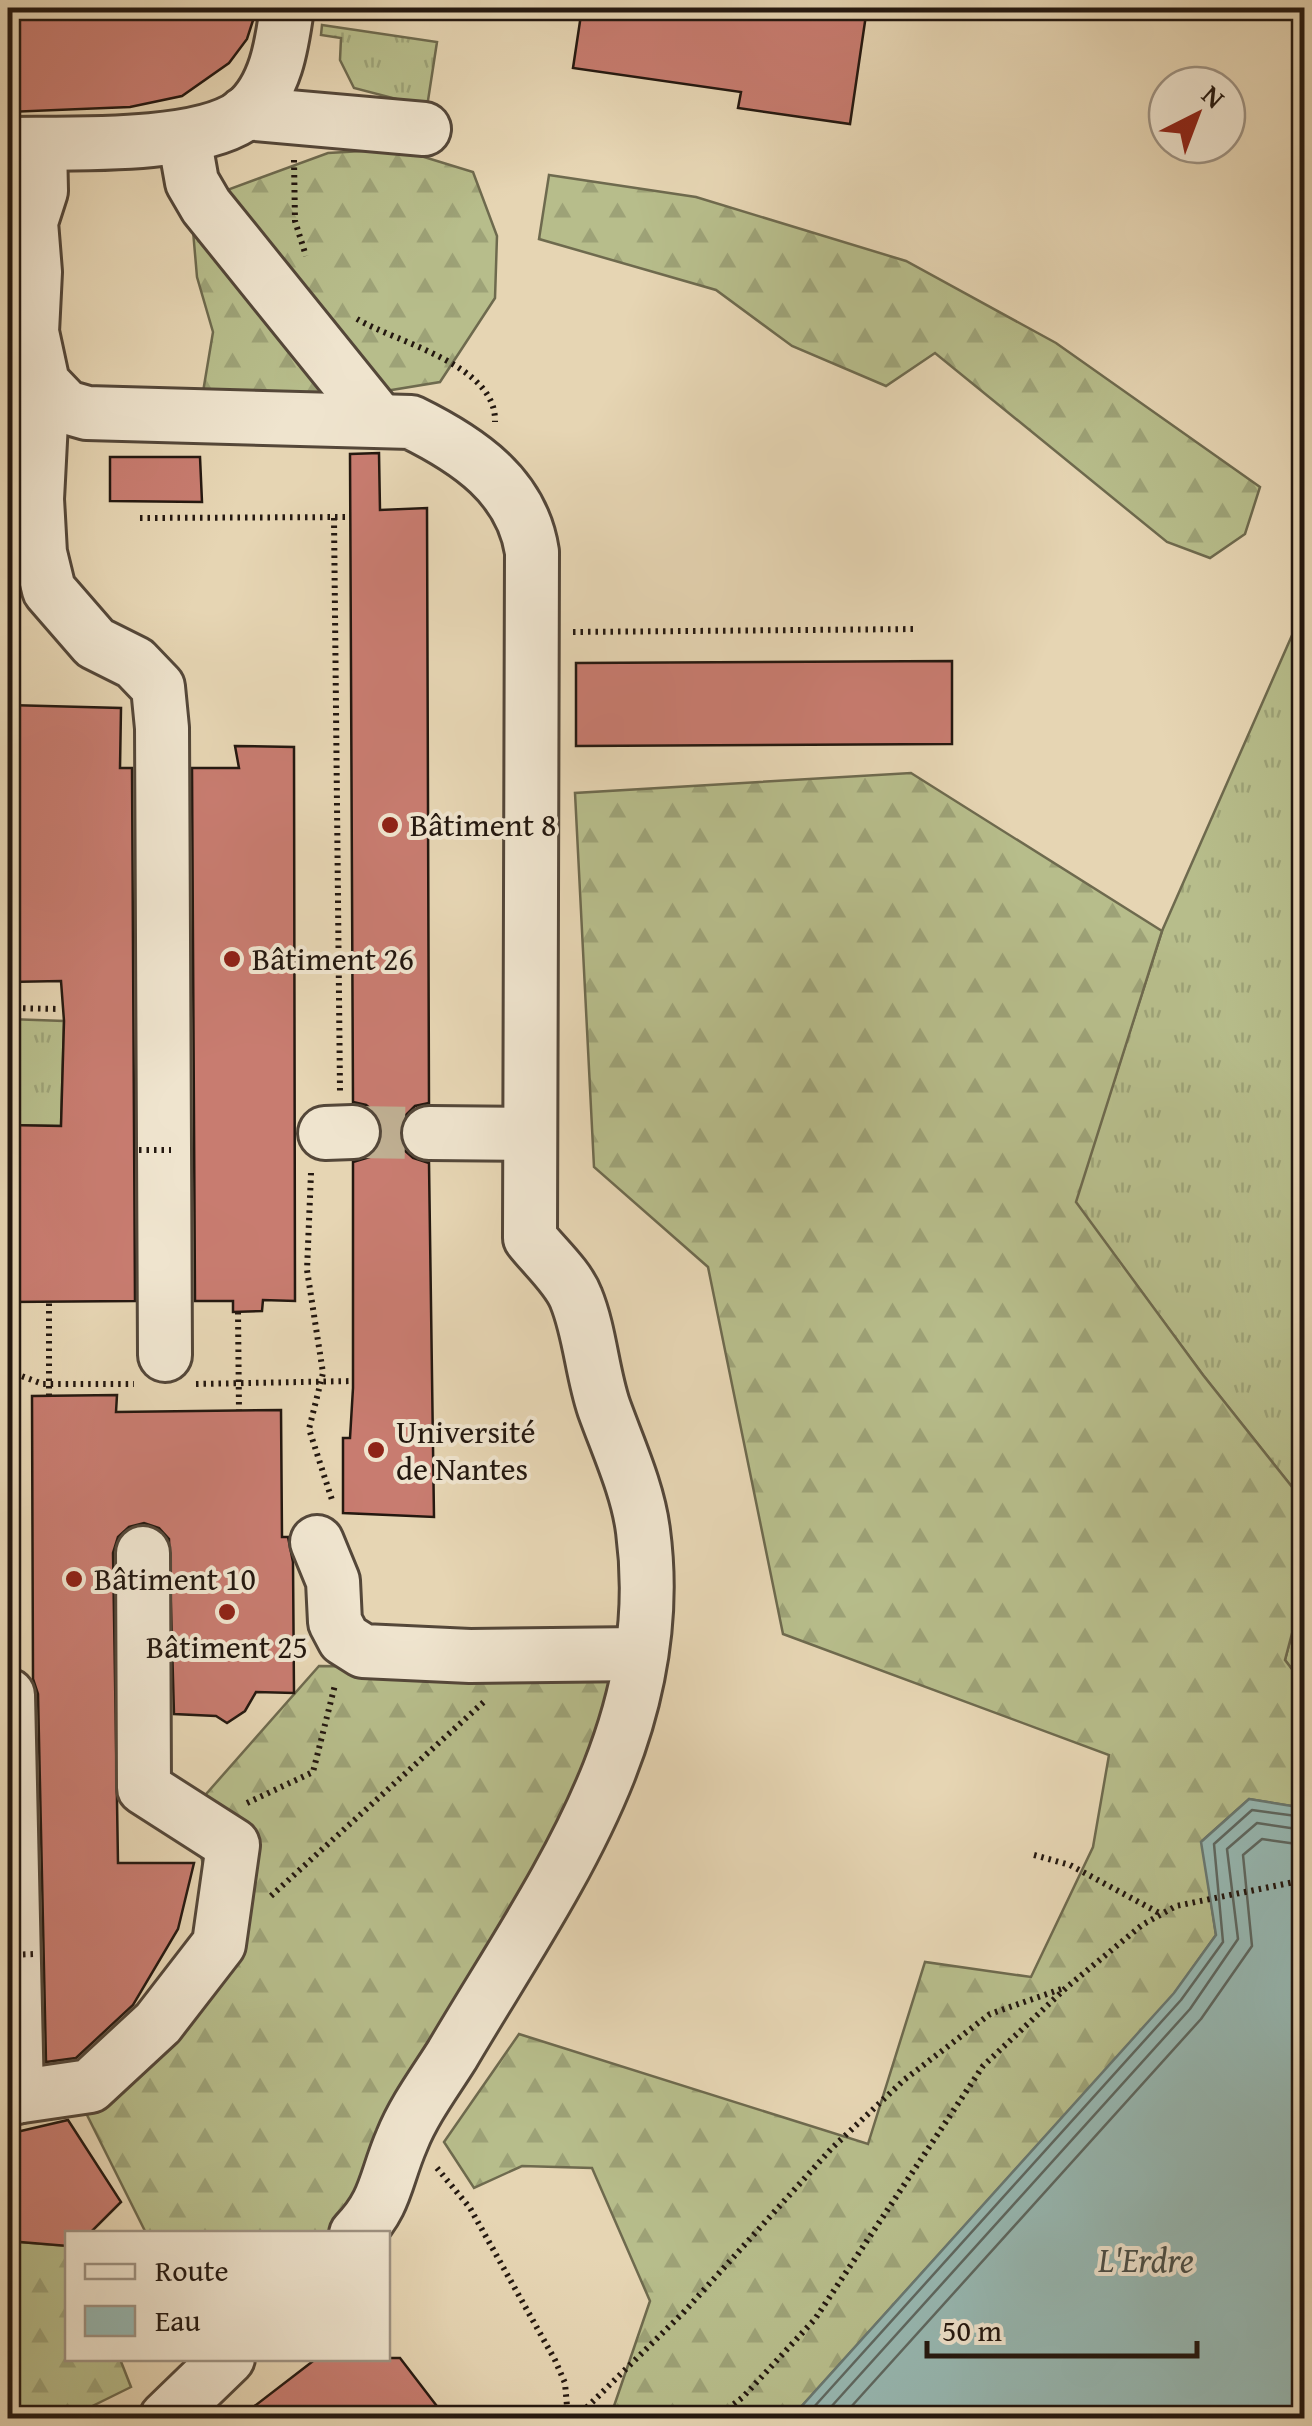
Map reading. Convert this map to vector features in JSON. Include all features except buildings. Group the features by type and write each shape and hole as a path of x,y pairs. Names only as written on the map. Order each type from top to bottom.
{"street":[{"path":"246,113 267,86 277,60 287,8"},
{"path":"163,1375 158,688 135,663 94,643 49,590 40,553 25,383 52,326 19,223 41,191 24,144 184,137 246,113 424,130"},
{"path":"184,137 192,182 206,206 377,418"},
{"path":"25,383 87,413 377,418 411,422 480,466 517,502 529,530 530,1238 576,1296 592,1371 643,1528 648,1586 640,1654 610,1775 561,1879 402,2138 377,2212 359,2231"},
{"path":"429,1133 530,1134"},
{"path":"321,1552 333,1581 335,1622 351,1644 363,1651 640,1654"},
{"path":"8,1695 12,2097 90,2086 158,2022 219,1944 233,1845 144,1788 143,1553"},
{"path":"166,2418 225,2361"}],"path":[{"path":"299,118 292,185 302,251 310,262"},
{"path":"347,311 458,367 485,388 494,402 496,419 480,466"},
{"path":"140,518 352,517"},
{"path":"321,1552 338,1516 309,1429 323,1373 307,1270 308,1176 339,1133 334,518"},
{"path":"532,632 918,629"},
{"path":"8,1008 60,1009"},
{"path":"140,1150 171,1150"},
{"path":"49,1302 49,1396"},
{"path":"238,1312 239,1411"},
{"path":"8,1371 48,1384 163,1375 239,1384 354,1381"},
{"path":"200,1824 313,1772 339,1666 351,1644"},
{"path":"219,1944 536,1654"},
{"path":"1034,1855 1070,1866 1161,1914"},
{"path":"716,2418 743,2397 815,2318 983,2066 1067,1987 1176,1906 1304,1880"},
{"path":"8,1955 35,1954"},
{"path":"576,2418 684,2313 758,2225 904,2080 990,2014 1067,1987"},
{"path":"402,2138 444,2175 470,2208 555,2360 564,2383 568,2418"}],"green space":[{"path":"322,25 437,42 427,107 354,88 340,60 341,38 321,35"},
{"path":"398,149 473,172 497,236 495,298 440,382 331,400 202,398 213,332 197,277 192,219 227,190 328,153"},
{"path":"549,175 696,197 906,261 1056,343 1260,487 1245,534 1210,558 1167,542 935,353 886,386 792,346 716,290 539,239"},
{"path":"1304,608 1304,1502 1203,1375 1075,1202 1162,931"},
{"path":"911,773 1162,931 1076,1202 1203,1375 1304,1502 1304,1588 1285,1660 1304,1685 1304,1808 1249,1799 1202,1841 1216,1935 1174,1994 791,2418 591,2418 613,2409 650,2301 592,2168 522,2166 474,2188 444,2142 519,2034 868,2144 925,1962 1031,1977 1093,1847 1109,1755 783,1634 708,1267 594,1167 575,793"},
{"path":"8,1019 64,1021 61,1126 8,1125"},
{"path":"1304,1588 1304,1685 1285,1660"},
{"path":"319,1666 613,1669 578,1804 359,2197 328,2231 145,2231 82,2105 161,2031 210,1900 192,1810"},
{"path":"8,2241 65,2246 65,2361 121,2361 131,2387 68,2418 8,2418"}],"water":[{"name":"L'Erdre","path":"1249,1799 1304,1808 1304,2418 791,2418 1174,1993 1216,1935 1201,1842"}],"tunnel":[{"path":"353,1132 429,1133"}],"place":[{"name":"Bâtiment 8","path":"390,825"},
{"name":"Bâtiment 26","path":"232,959"},
{"name":"Université de Nantes","path":"376,1450"},
{"name":"Bâtiment 10","path":"74,1579"},
{"name":"Bâtiment 25","path":"227,1612"}]}
